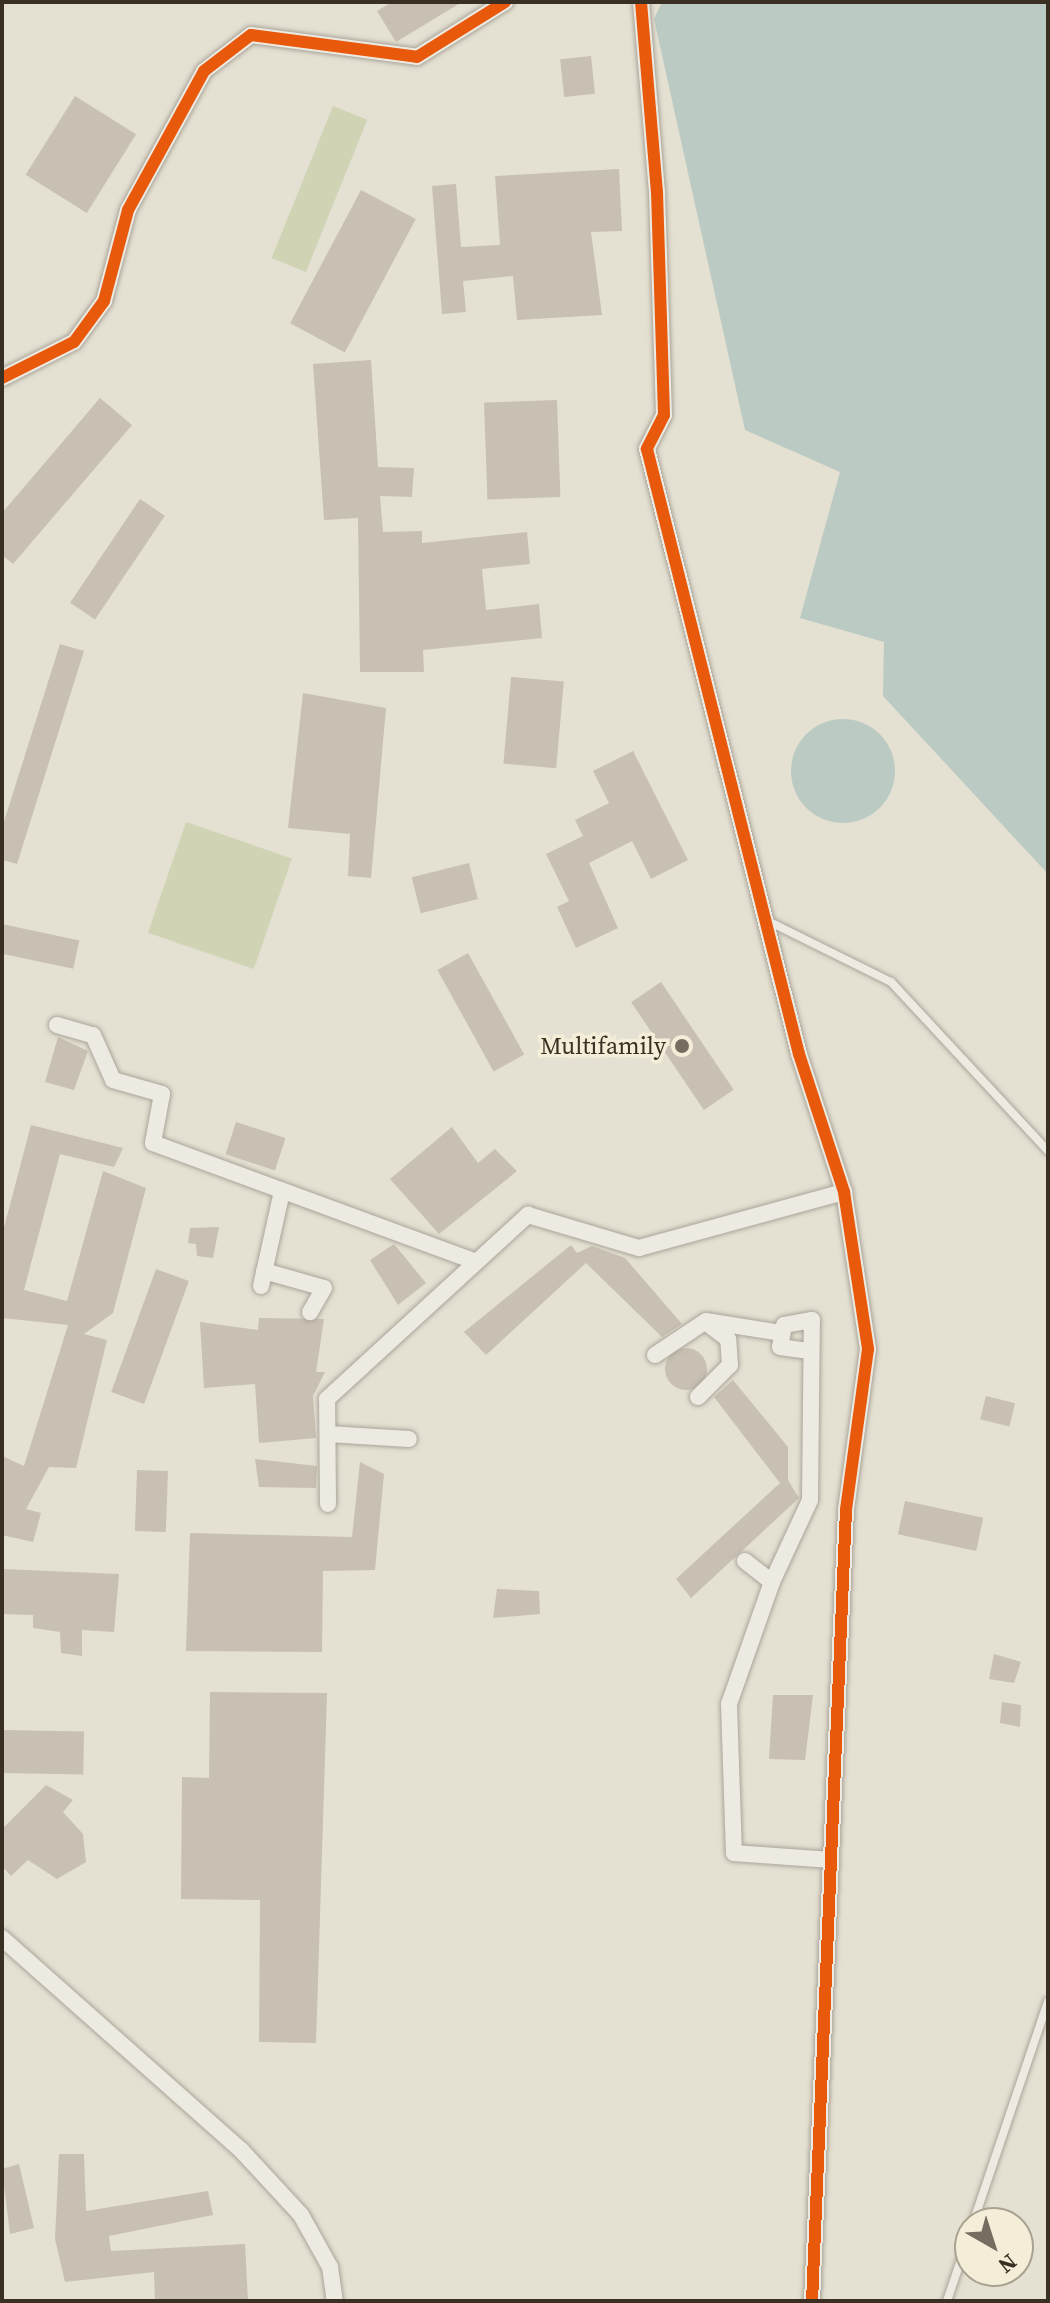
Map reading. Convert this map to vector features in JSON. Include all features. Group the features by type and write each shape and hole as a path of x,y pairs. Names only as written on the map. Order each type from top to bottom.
{"street":[{"path":"2,378 74,342 96,312 128,210 204,71 251,35 417,57 505,2"},
{"path":"641,2 657,192 664,415 647,449 766,920 844,1192 868,1349 846,1510 812,2301"},
{"path":"57,1025 93,1035 113,1080 162,1094 153,1143 476,1262"},
{"path":"282,1191 262,1278 324,1288 310,1312"},
{"path":"328,1504 327,1399 528,1215 639,1248 844,1192"},
{"path":"808,1351 780,1347 784,1325 812,1320 808,1351 810,1500 772,1582 729,1704 734,1853 831,1860"},
{"path":"655,1355 706,1321 782,1333"},
{"path":"698,1397 730,1365 728,1339 706,1321"},
{"path":"328,1434 409,1439"},
{"path":"745,1561 772,1582"},
{"path":"2,1938 241,2150 301,2215 330,2267 335,2301"}],"lane":[{"path":"766,920 891,982 1048,1151"},
{"path":"978,2207 1048,2001"},
{"path":"947,2301 954,2280"}],"green space":[{"path":"333,106 367,120 306,272 272,258"},
{"path":"186,822 292,858 254,969 148,933"}],"shaded area":[{"path":"662,2 1048,2 1048,874 883,696 884,642 800,618 840,472 745,430 654,19"},
{"path":"843,719 863,723 886,742 895,771 891,791 872,814 843,823 823,819 800,800 791,771 795,751 814,728"}],"building":[{"path":"392,2 462,2 396,42 377,11"},
{"path":"591,56 595,94 564,97 560,59"},
{"path":"75,96 136,134 87,213 26,175"},
{"path":"619,169 622,231 591,232 602,315 517,320 513,276 463,281 466,312 442,314 432,186 456,184 461,247 500,245 495,176"},
{"path":"361,190 416,219 345,352 290,323"},
{"path":"371,360 378,467 414,468 412,497 380,496 383,532 422,531 422,543 527,532 530,564 482,569 486,610 539,604 542,638 423,650 424,672 360,672 358,518 324,520 313,364"},
{"path":"100,398 132,425 13,564 2,555 2,513"},
{"path":"557,400 560,497 487,499 484,403"},
{"path":"140,499 165,516 95,619 70,603"},
{"path":"60,644 84,651 17,864 2,860 2,828"},
{"path":"511,677 564,682 556,768 503,764"},
{"path":"303,693 386,708 371,878 348,876 350,834 288,828"},
{"path":"633,751 688,860 651,879 632,841 589,863 618,928 576,948 557,907 569,901 546,854 583,836 575,820 609,803 593,771"},
{"path":"469,863 478,899 421,913 412,877"},
{"path":"2,924 79,940 73,969 2,954"},
{"path":"468,953 524,1054 494,1071 437,970"},
{"name":"Multifamily","path":"661,982 734,1090 704,1110 631,1002"},
{"path":"58,1037 88,1051 74,1090 45,1082"},
{"path":"236,1122 285,1138 275,1170 225,1154"},
{"path":"31,1125 123,1148 114,1167 60,1154 24,1290 67,1301 103,1171 146,1188 113,1313 84,1334 107,1340 76,1468 49,1467 26,1509 41,1513 33,1542 2,1535 2,1456 24,1466 68,1325 2,1318 2,1235"},
{"path":"452,1127 478,1163 495,1149 517,1171 439,1234 390,1179"},
{"path":"219,1227 213,1258 197,1256 196,1244 188,1243 190,1228"},
{"path":"394,1244 426,1283 398,1305 370,1260"},
{"path":"571,1245 577,1253 592,1246 625,1258 682,1324 662,1337 586,1263 486,1355 464,1332"},
{"path":"156,1269 189,1281 144,1404 111,1392"},
{"path":"259,1318 324,1319 316,1372 325,1372 313,1396 316,1438 259,1443 255,1384 204,1388 200,1322 258,1330"},
{"path":"686,1348 701,1354 707,1369 701,1384 686,1390 671,1384 665,1369 671,1354"},
{"path":"733,1380 788,1447 788,1480 799,1498 691,1598 676,1579 780,1483 714,1397"},
{"path":"986,1396 1015,1403 1009,1427 980,1419"},
{"path":"255,1459 317,1466 316,1488 259,1487"},
{"path":"360,1462 384,1474 375,1570 323,1571 322,1652 186,1651 190,1533 352,1537"},
{"path":"137,1470 168,1471 166,1532 135,1531"},
{"path":"905,1501 983,1518 976,1551 898,1534"},
{"path":"2,1569 119,1574 114,1632 82,1630 82,1656 61,1653 60,1632 33,1628 33,1615 2,1614"},
{"path":"497,1589 539,1591 540,1614 493,1618"},
{"path":"994,1654 1021,1662 1014,1683 989,1679"},
{"path":"210,1692 327,1693 316,2043 259,2042 260,1900 181,1899 182,1777 209,1778"},
{"path":"773,1695 813,1695 805,1760 769,1759"},
{"path":"1002,1702 1021,1705 1020,1727 1000,1723"},
{"path":"2,1730 84,1731 83,1774 2,1773"},
{"path":"46,1785 73,1800 63,1812 83,1834 86,1862 57,1879 28,1860 11,1876 2,1866 2,1829"},
{"path":"59,2154 84,2154 86,2211 208,2191 213,2215 109,2236 111,2251 245,2244 248,2301 155,2301 154,2272 65,2282 55,2239"},
{"path":"19,2164 34,2228 10,2234 2,2169"}],"cycle path":[{"path":"2,378 74,342 104,301 128,210 204,71 251,35 417,57 505,2"},
{"path":"641,2 657,192 664,415 647,449 799,1054 844,1192 868,1349 846,1510 812,2301"}],"place":[{"name":"Multifamily","path":"682,1046"}]}
